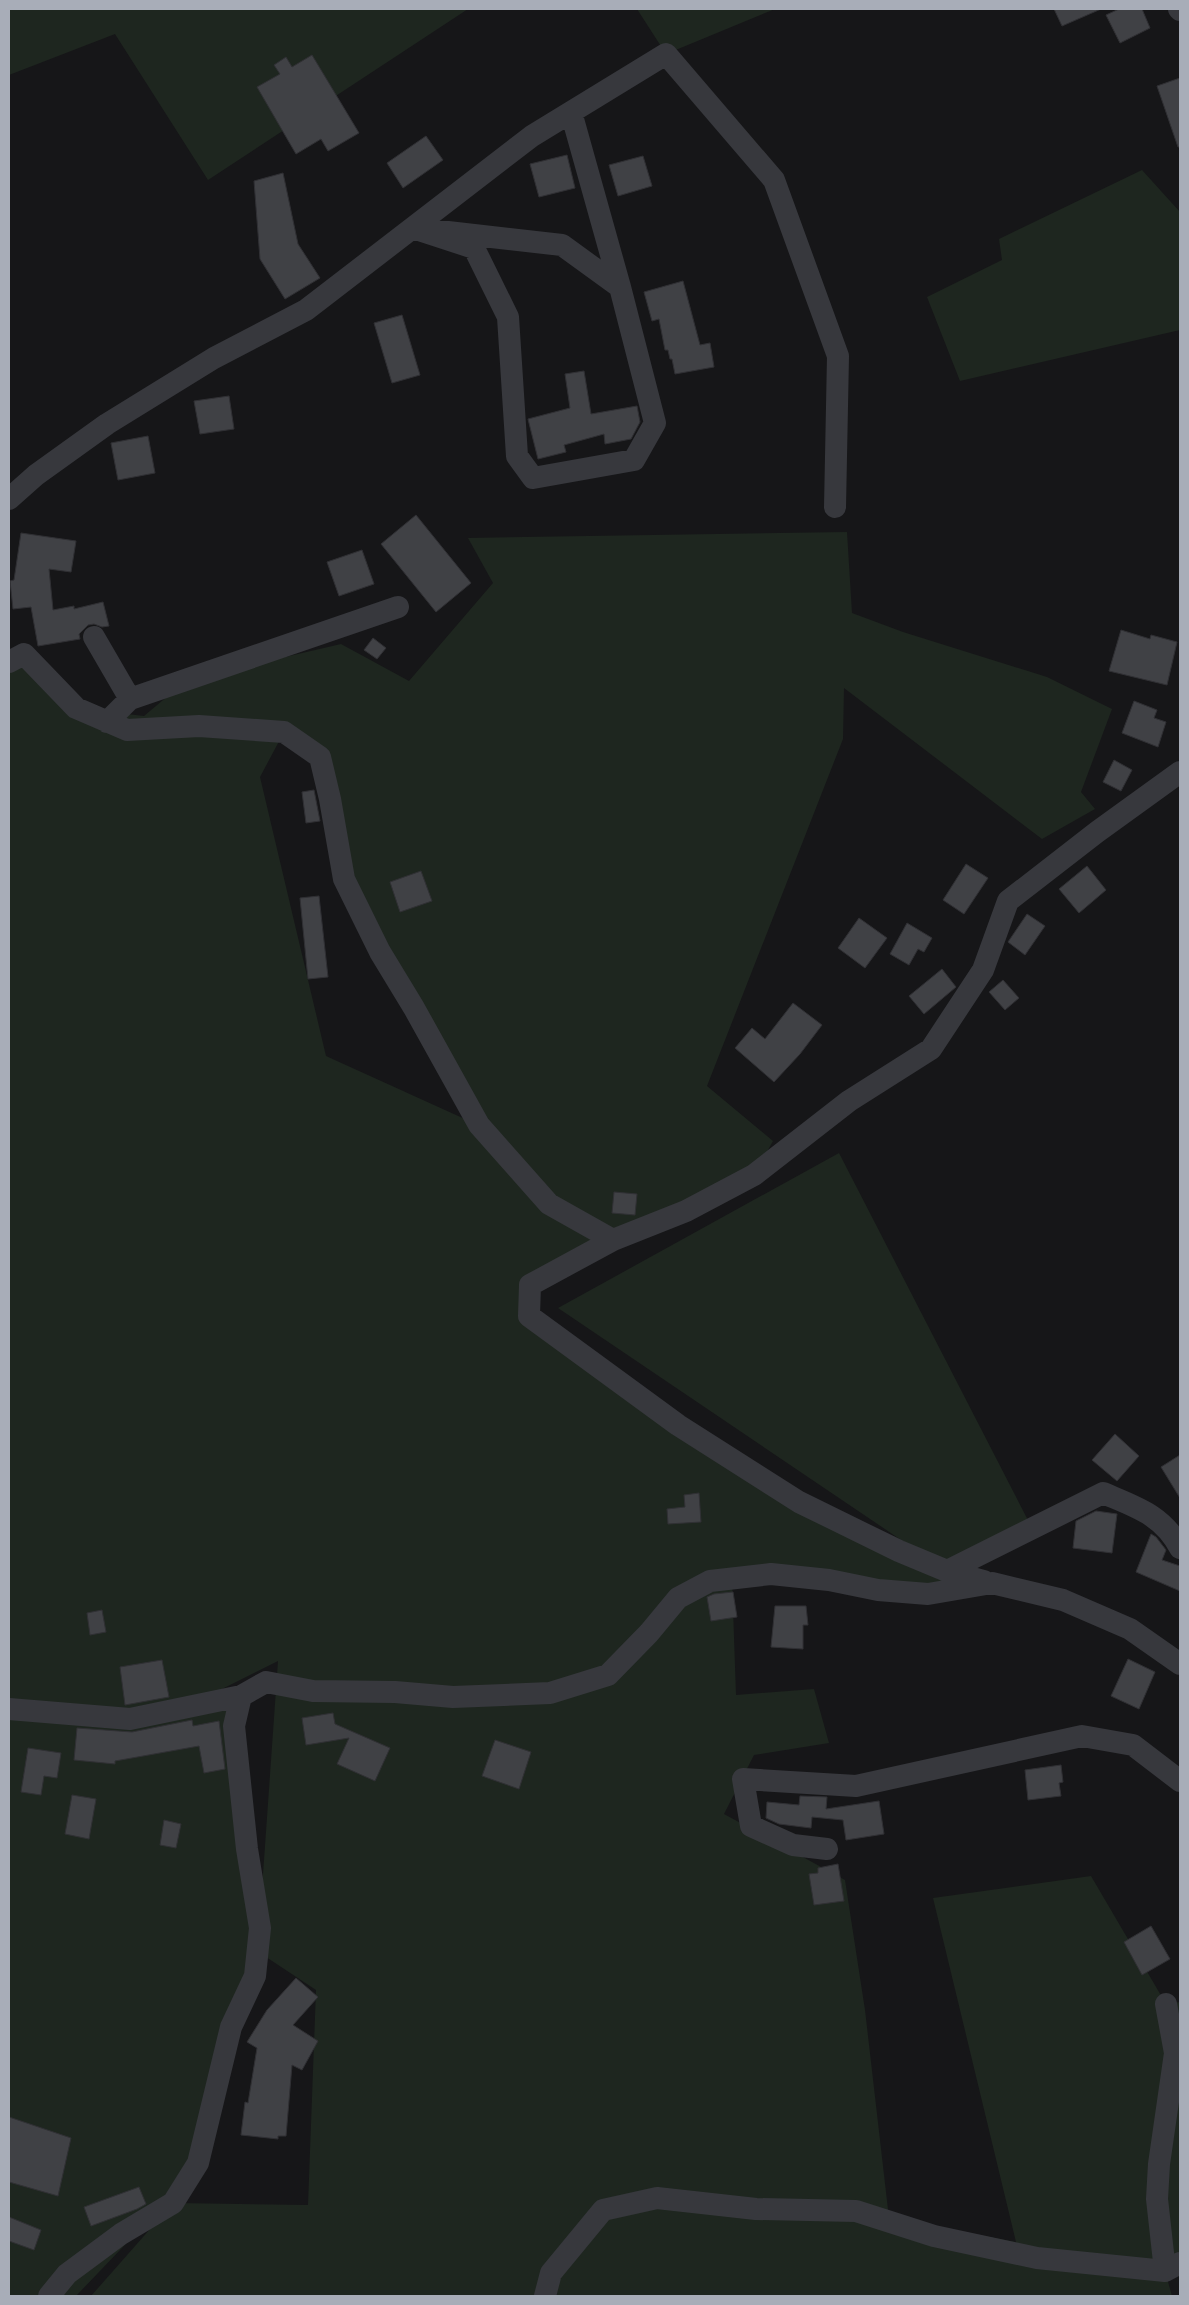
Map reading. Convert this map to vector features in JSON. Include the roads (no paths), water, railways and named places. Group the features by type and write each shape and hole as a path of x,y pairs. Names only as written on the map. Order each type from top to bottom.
{"street":[{"path":"9,499 36,475 107,424 214,358 306,310 532,136 666,54 774,180 838,356 836,507"},
{"path":"413,228 474,248 508,317 517,456 532,478 634,460 655,423 620,287 571,112"},
{"path":"413,228 562,245 620,287"},
{"path":"107,722 130,700 398,607"},
{"path":"94,637 130,700"},
{"path":"9,662 24,654 76,708 127,730 199,726 284,732 320,757 330,799 344,879 380,952 414,1008 479,1125 549,1204 613,1240"},
{"path":"1180,772 1008,900 983,970 931,1048 849,1101 754,1175 686,1210 613,1240 530,1285 529,1316 678,1425 798,1502 899,1551 947,1571 992,1584 1063,1600 1080,1607 1130,1629 1180,1664"},
{"path":"947,1571 1103,1493 1147,1512 1172,1532 1180,1548"},
{"path":"9,1709 130,1718 241,1696 266,1682 313,1692 395,1692 454,1697 550,1693 608,1675 649,1633 678,1598 710,1581 771,1574 829,1580 878,1590 928,1594 992,1584"},
{"path":"48,2296 67,2274 113,2240 173,2203 198,2163 231,2027 255,1976 260,1928 247,1849 234,1726 241,1696"},
{"path":"827,1849 793,1845 751,1826 743,1779 856,1786 1082,1736 1133,1745 1180,1781"},
{"path":"545,2296 551,2273 603,2210 658,2198 756,2209 856,2211 934,2236 1037,2258 1172,2267 1157,2190 1175,2053 1166,2004"}]}
